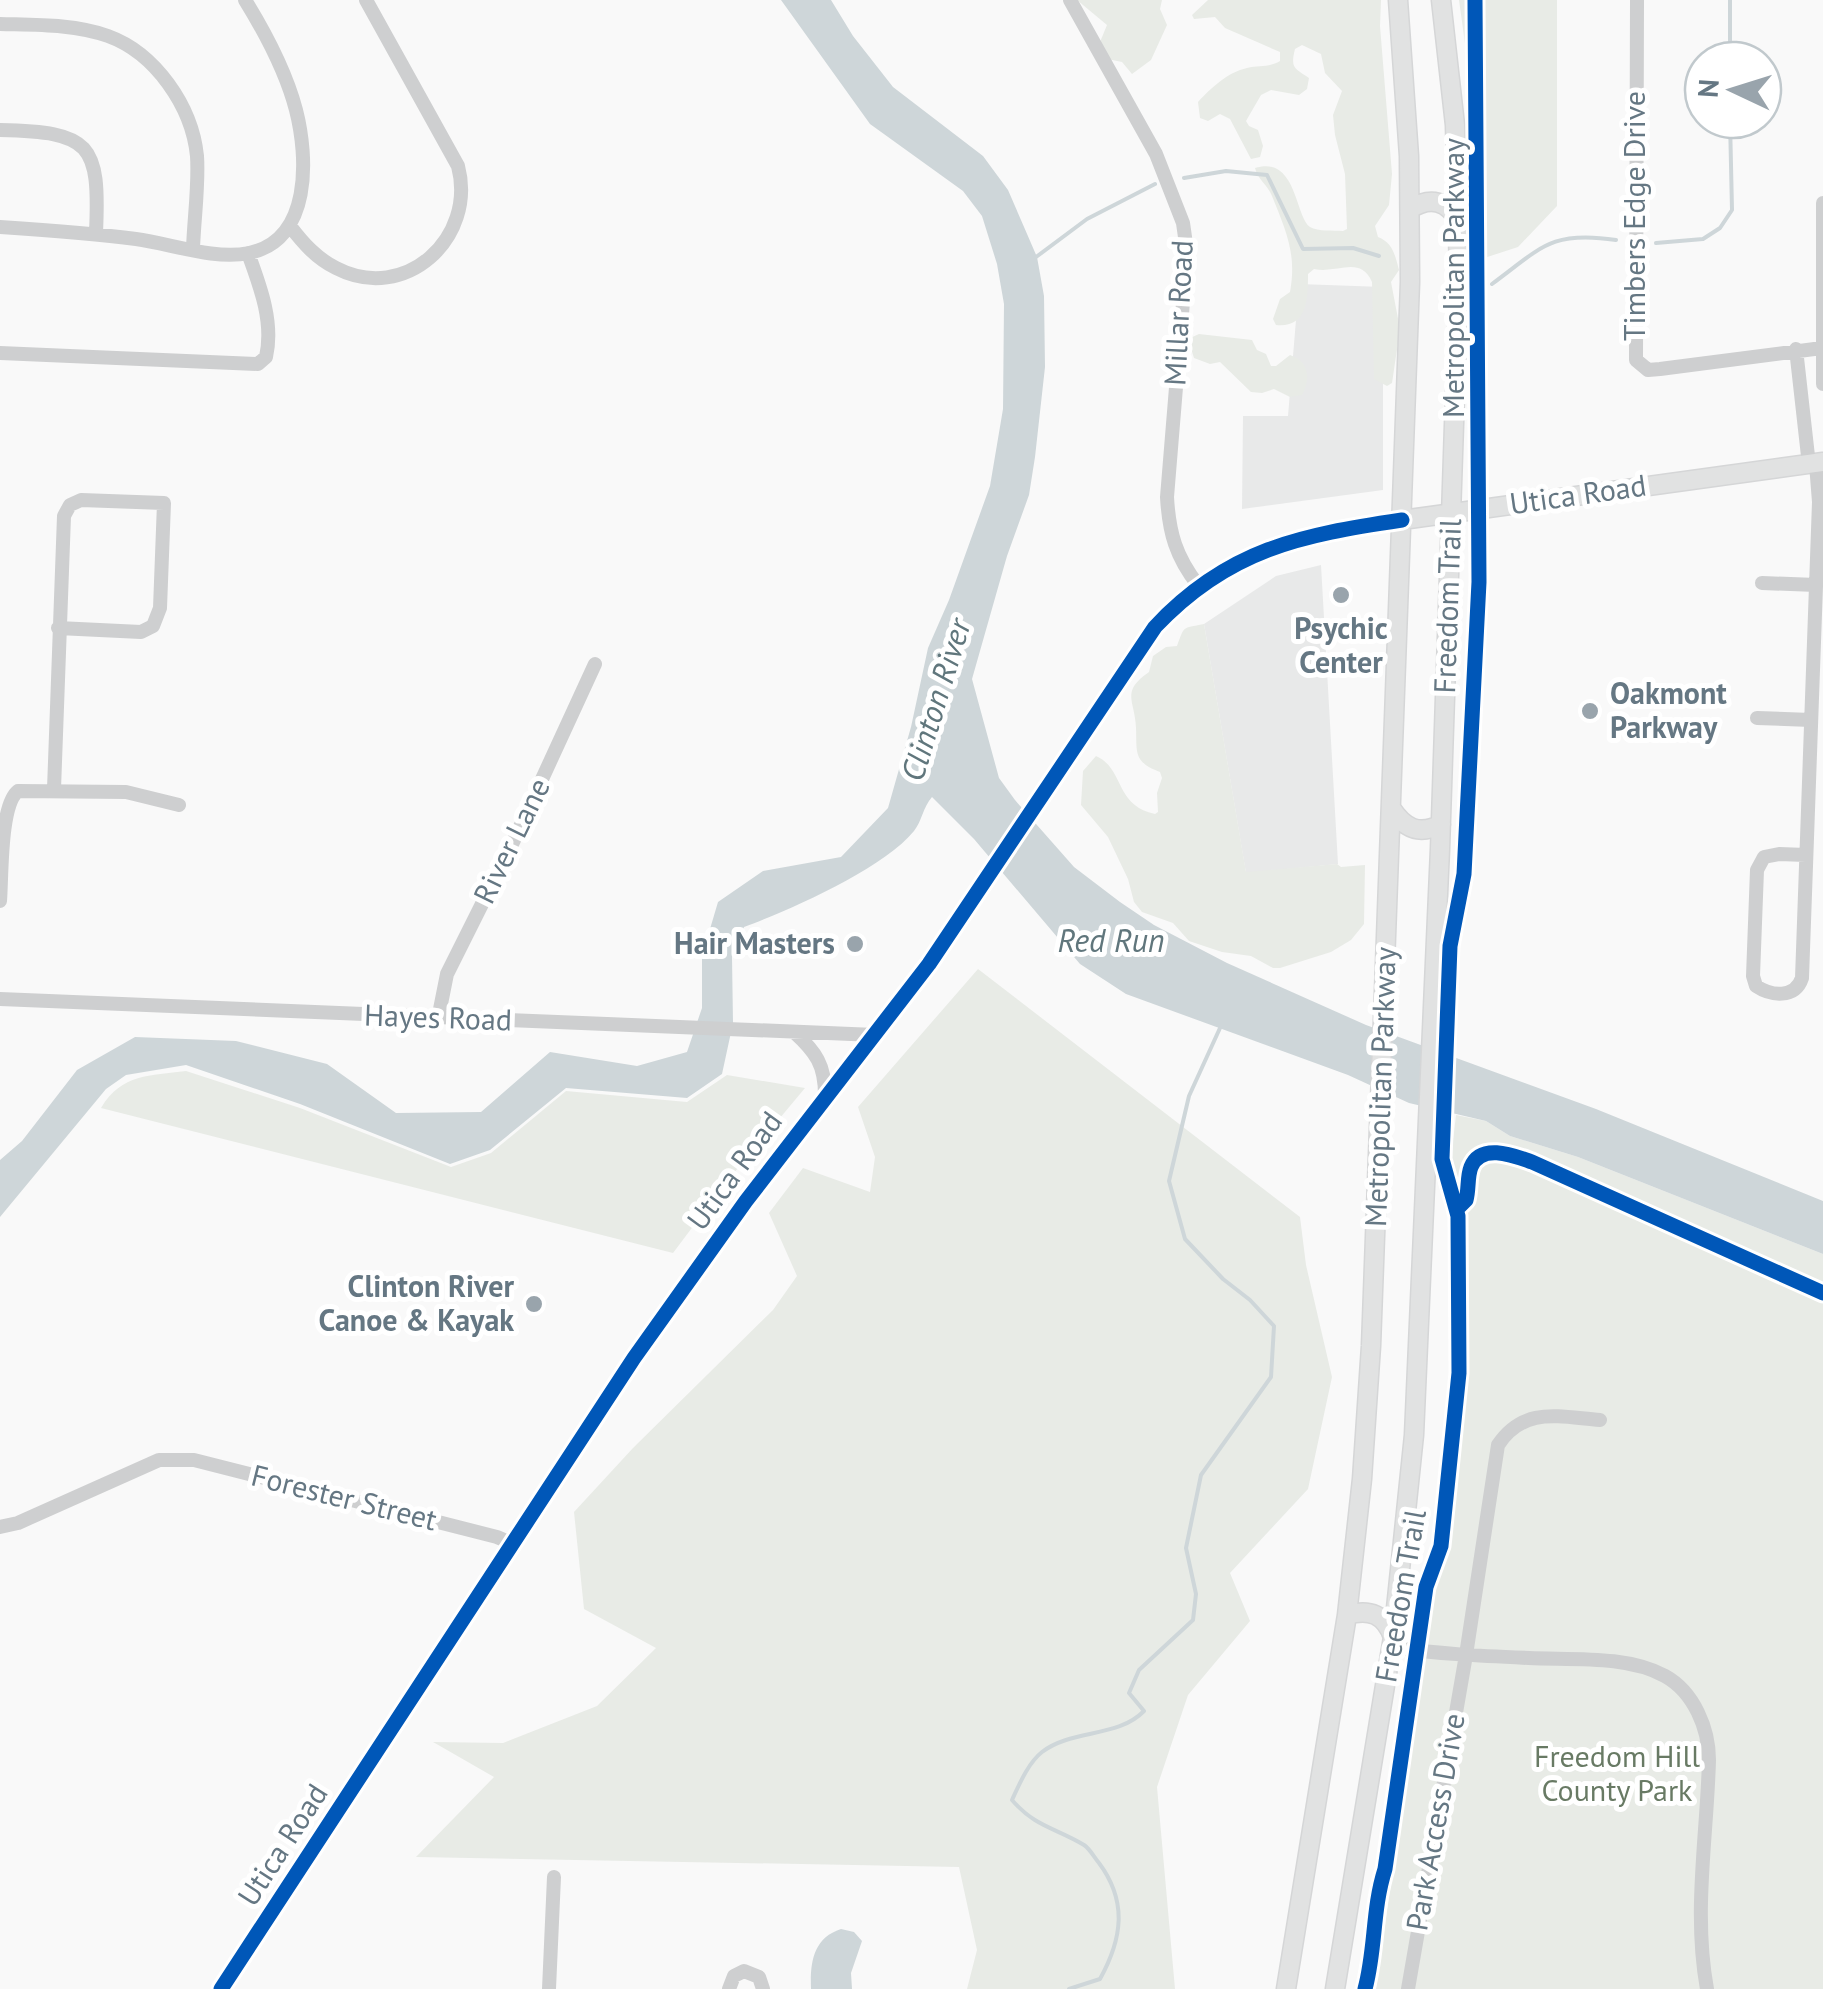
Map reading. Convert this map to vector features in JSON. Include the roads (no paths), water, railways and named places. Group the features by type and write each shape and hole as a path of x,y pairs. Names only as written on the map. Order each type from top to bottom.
{"main road":[{"name":"Metropolitan Parkway","path":"1286,1989 1347,1614 1368,1397 1410,209 1398,0"},
{"name":"Metropolitan Parkway","path":"1335,1989 1392,1642 1418,1384 1441,824 1459,222 1453,106 1441,0"},
{"path":"1410,209 1424,202 1439,202 1452,210 1459,222"},
{"name":"Utica Road","path":"1402,520 1816,464"},
{"path":"1391,808 1402,824 1414,829 1441,824"},
{"path":"1347,1614 1376,1614 1388,1625 1392,1642"}],"street":[{"path":"0,227 96,233 192,249 248,253 271,243 290,226 302,176 296,112 276,58 245,0"},
{"path":"290,226 320,259 338,270 392,278 408,273 435,255 452,232 460,211 463,187 458,166 366,0"},
{"name":"Millar Road","path":"1070,0 1156,154 1183,223 1184,290 1168,524 1176,553 1198,585"},
{"name":"Timbers Edge Drive","path":"1636,0 1636,360 1648,370 1822,348"},
{"path":"0,24 63,26 105,35 128,46 159,73 184,112 196,152 192,249"},
{"path":"0,130 66,136 85,149 98,176 96,233"},
{"path":"1823,203 1823,384"},
{"path":"0,353 258,364 266,357 268,332 262,293 248,253"},
{"path":"1796,349 1816,464 1820,560 1802,978 1792,992 1770,993 1756,986 1753,976 1757,870 1764,857 1772,854 1806,855"},
{"path":"54,790 58,628 63,521 70,505 87,500 164,503 160,608 153,626 141,632 58,628"},
{"name":"Utica Road","path":"221,1989 634,1358 986,882 1154,627 1198,585 1234,562 1285,541 1402,520"},
{"path":"1762,583 1816,585"},
{"name":"River Lane","path":"438,1019 447,974 595,664"},
{"path":"1757,718 1811,720"},
{"path":"0,901 8,801 18,790 126,792 178,805"},
{"name":"Hayes Road","path":"0,999 875,1035"},
{"path":"794,1032 818,1056 825,1078 825,1096"},
{"name":"Park Access Drive","path":"1408,1989 1498,1445 1509,1428 1527,1418 1600,1420"},
{"name":"Forester Street","path":"0,1527 172,1458 513,1544"},
{"path":"1392,1642 1466,1655 1596,1662 1653,1671 1672,1681 1704,1719 1709,1756 1700,1951 1707,1989"},
{"path":"548,1989 554,1877"},
{"path":"729,1988 738,1973 749,1971 758,1977 763,1989"}],"water":[{"path":"781,0 831,0 893,87 983,156 1008,190 1037,257 1044,296 1045,367 1035,457 1029,495 972,679 999,778 1015,800 1074,867 1154,925 1227,963 1366,1025 1596,1109 1823,1201 1823,1254 1578,1157 1510,1136 1486,1121 1409,1103 1348,1075 1126,994 1080,964 974,839 932,797 914,831 881,860 810,899 744,927 732,957 733,1023 722,1074 687,1098 566,1088 490,1150 450,1164 300,1104 186,1065 126,1075 106,1089 0,1217 0,1160 22,1141 77,1070 135,1037 236,1041 327,1064 396,1113 481,1112 550,1052 637,1066 687,1052 702,1008 702,956 718,902 763,871 841,857 888,808 928,648 990,486 1003,409 1004,304 982,216 963,191 870,124"},
{"path":"841,1929 854,1932 862,1941 851,1973 852,1989 811,1989 811,1970 819,1945"}],"waterway":[{"path":"1730,0 1730,40"},
{"path":"1656,243 1703,239 1720,228 1732,210 1730,140"},
{"path":"1184,178 1226,171 1267,175 1303,249 1353,248 1379,256"},
{"path":"1036,257 1087,219 1155,184"},
{"path":"1492,284 1536,252 1561,240 1616,240"},
{"path":"1069,1989 1100,1979 1107,1964 1119,1921 1114,1892 1086,1847 1038,1822 1012,1800 1028,1768 1042,1752 1067,1740 1121,1726 1144,1711 1129,1693 1139,1670 1193,1620 1196,1594 1186,1548 1201,1475 1271,1377 1274,1326 1185,1239 1169,1181 1189,1096 1220,1028"}],"place":[{"name":"Psychic Center","path":"1341,595"},
{"name":"Oakmont Parkway","path":"1590,711"},
{"name":"Hair Masters","path":"855,944"},
{"name":"Clinton River Canoe & Kayak","path":"534,1304"}],"water label":[{"name":"Clinton River","path":"936,700"},
{"name":"Red Run","path":"1111,941"}],"park label":[{"name":"Freedom Hill County Park","path":"1617,1774"}]}
